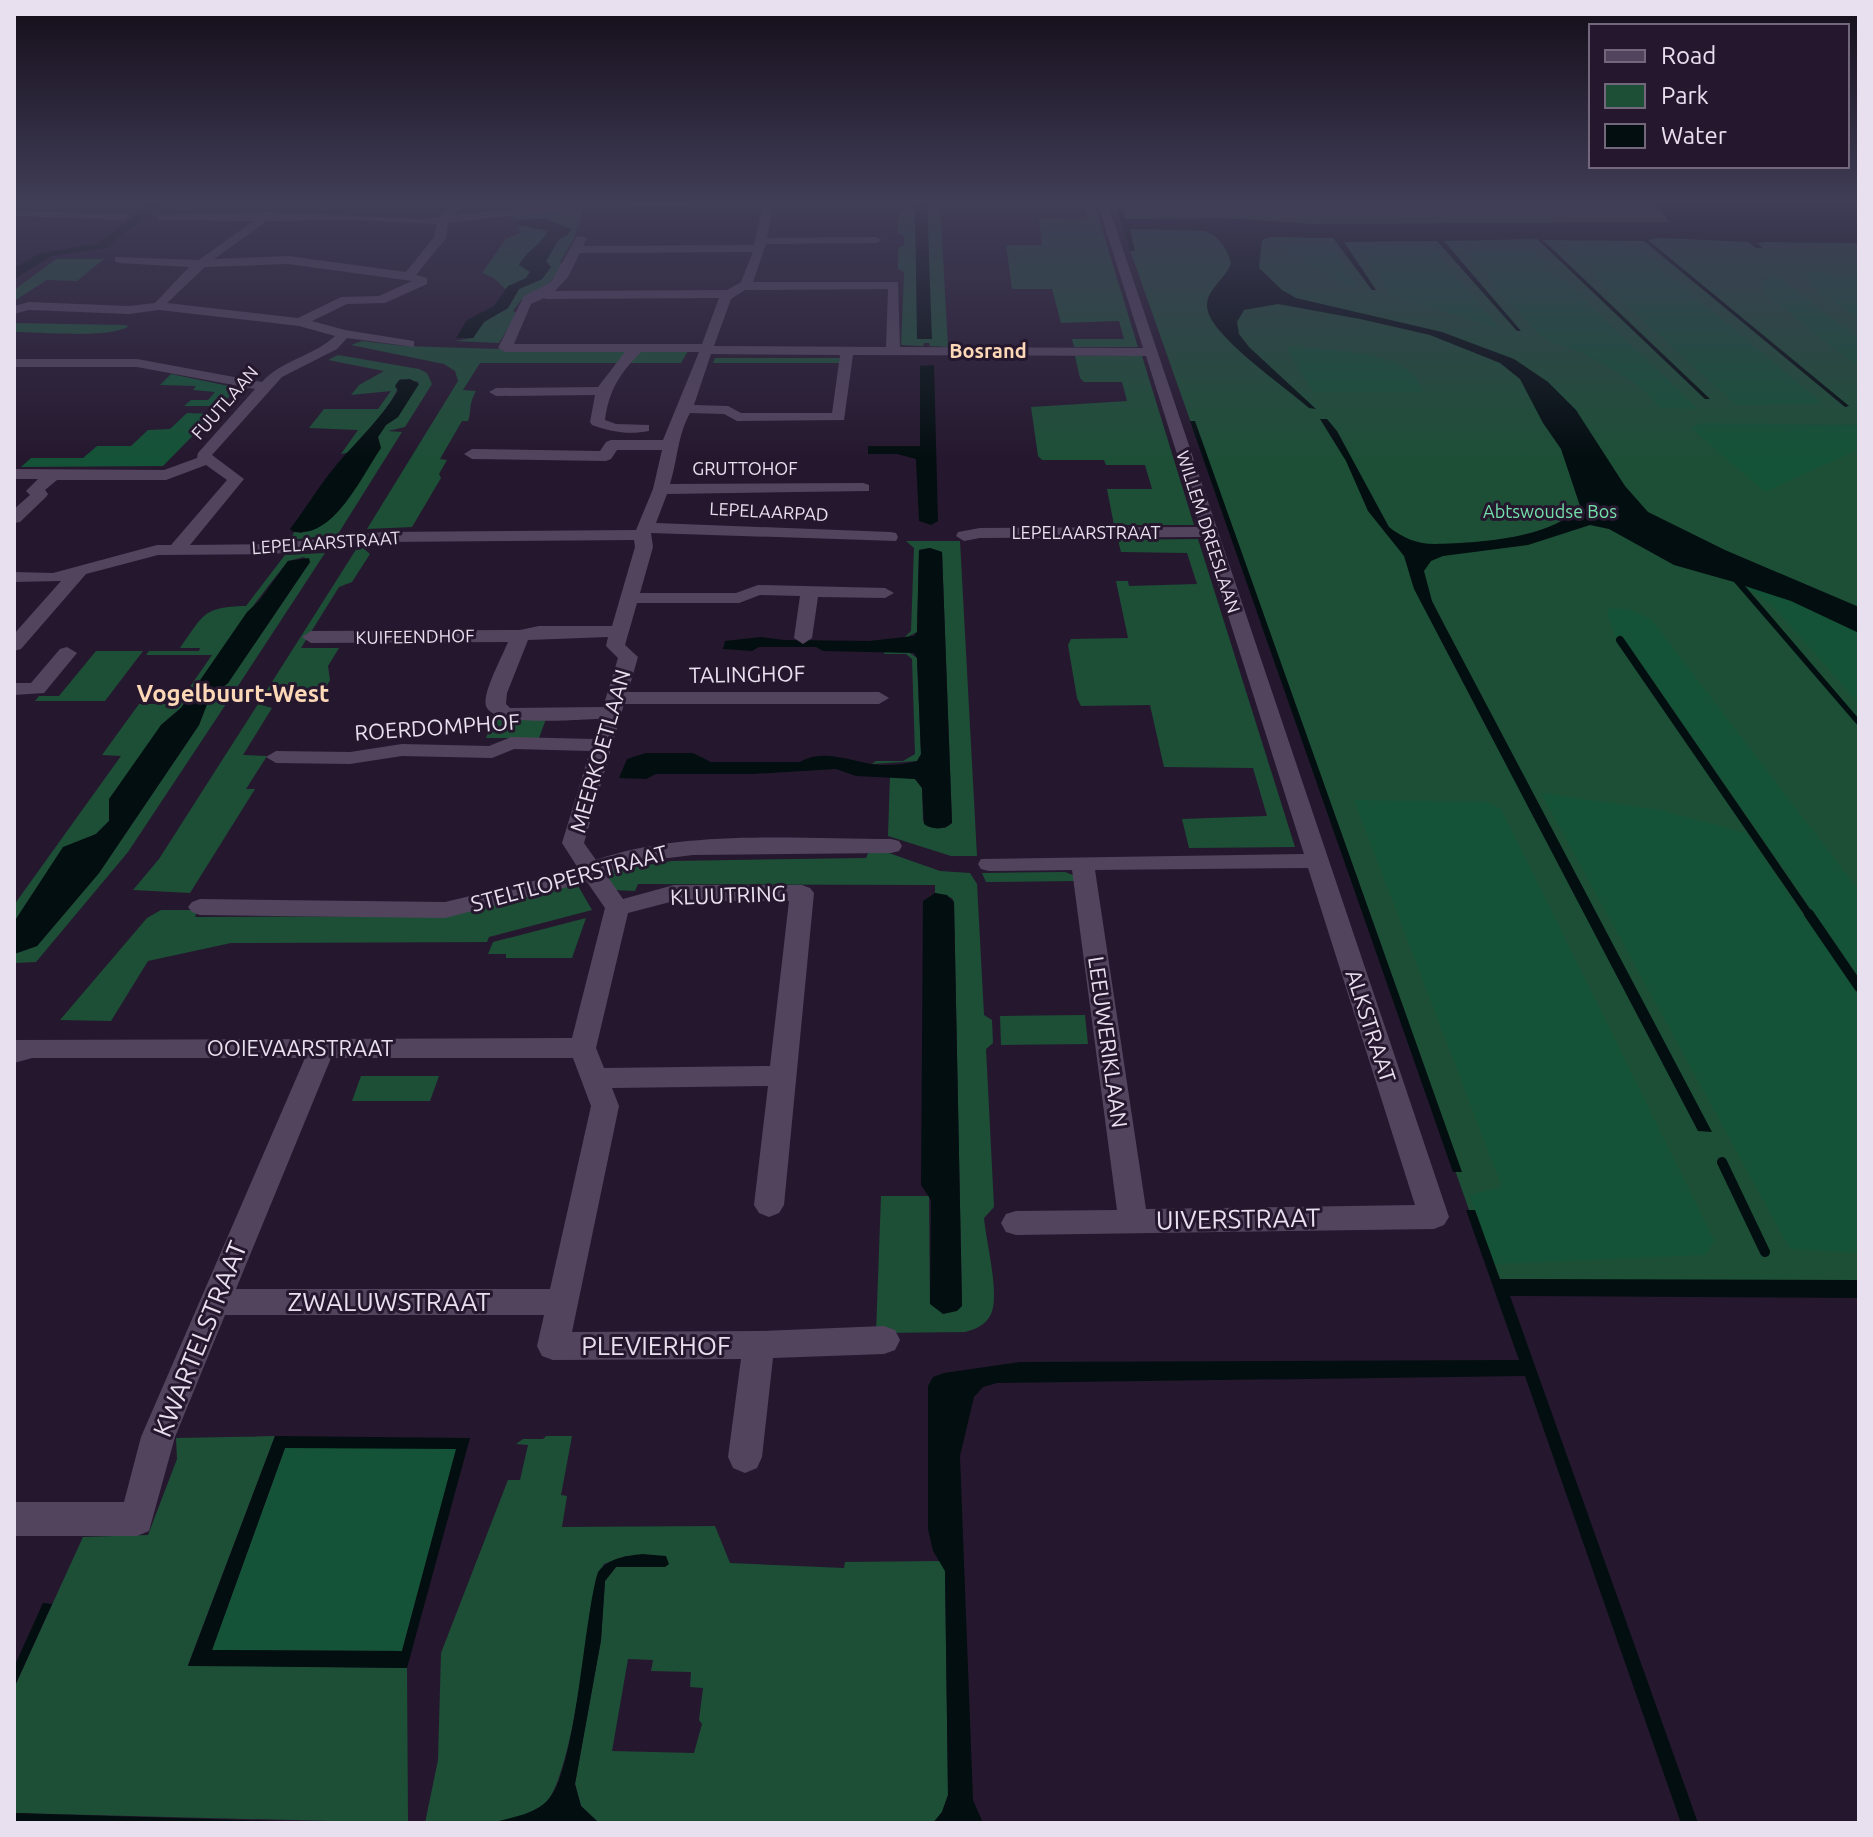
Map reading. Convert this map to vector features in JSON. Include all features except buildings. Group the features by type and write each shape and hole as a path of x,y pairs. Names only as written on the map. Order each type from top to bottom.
{"street":[{"path":"159,306 174,288"},
{"path":"300,322 345,300 381,300 408,288"},
{"path":"546,295 552,288"},
{"path":"741,288 729,294 650,292 546,295 528,299 520,310 517,329 505,348 1150,352"},
{"path":"893,350 894,288"},
{"name":"WILLEM DREESLAAN","path":"1129,288 1316,861"},
{"name":"MEERKOETLAAN","path":"617,908 573,843 628,657 615,646 644,547 644,532 671,455 669,445 674,428 685,409 729,294"},
{"path":"14,310 33,306 129,310 159,306 300,322 344,334 409,344"},
{"name":"FUUTLAAN","path":"177,549 236,479 203,456 277,374 332,346 344,334"},
{"path":"638,347 612,372 601,391 597,422 614,428 674,428"},
{"path":"685,409 728,410 737,417 839,417 847,350"},
{"path":"14,363 137,363 265,387"},
{"path":"496,392 601,391"},
{"path":"472,454 606,456 611,445 669,445"},
{"path":"14,474 166,475 208,459"},
{"path":"14,518 40,494 34,491 53,475"},
{"name":"GRUTTOHOF","path":"661,489 827,511 863,488"},
{"name":"LEPELAARPAD","path":"644,532 827,511 890,537"},
{"name":"LEPELAARSTRAAT","path":"14,577 53,578 157,550 273,549 383,537 644,532"},
{"name":"LEPELAARSTRAAT","path":"964,536 1209,532"},
{"path":"14,645 79,572"},
{"path":"629,598 739,598 758,590 885,593"},
{"path":"803,638 810,590"},
{"name":"KUIFEENDHOF","path":"311,637 520,636 539,632 619,631"},
{"name":"TALINGHOF","path":"520,636 497,693 496,706 505,714 709,698 879,698"},
{"path":"14,689 37,689 67,653"},
{"name":"ROERDOMPHOF","path":"276,757 350,758 402,750 492,752 511,743 601,745"},
{"name":"STELTLOPERSTRAAT","path":"200,907 445,910 574,879 592,869 641,854 686,847 891,846"},
{"path":"989,864 1316,861"},
{"name":"ALKSTRAAT","path":"1316,861 1426,1192"},
{"name":"LEEUWERIKLAAN","path":"1083,864 1133,1220"},
{"name":"KLUUTRING","path":"617,908 674,893 802,893 769,1205"},
{"path":"563,1302 605,1106 583,1048 617,908"},
{"name":"KWARTELSTRAAT","path":"14,1519 137,1519 158,1437 322,1048"},
{"name":"OOIEVAARSTRAAT","path":"15,1051 583,1048"},
{"path":"596,1078 782,1076"},
{"name":"UIVERSTRAAT","path":"1016,1223 1434,1217 1426,1192"},
{"name":"ZWALUWSTRAAT","path":"214,1302 563,1302"},
{"name":"PLEVIERHOF","path":"563,1302 553,1346 759,1345 884,1340"},
{"name":"PLEVIERHOF","path":"745,1457 759,1345"}],"green space":[{"path":"17,288 35,288 14,301 14,290"},
{"path":"545,288 522,299 513,311 517,313 499,343 455,341 473,338 484,322 508,308 519,289"},
{"path":"903,288 917,288 918,339 931,339 929,288 945,288 948,347 930,346 929,343 923,346 901,345"},
{"path":"1120,288 1138,347 1074,347 1072,339 1124,339 1119,321 1061,323 1052,289 1012,289"},
{"name":"Abtswoudse Bos","path":"1143,288 1859,288 1859,1286 1497,1289"},
{"path":"1387,288 1466,288 1498,328 1392,295"},
{"path":"1497,288 1572,288 1698,409 1661,408 1639,386 1618,372 1542,338"},
{"path":"1607,288 1685,288 1823,404 1736,405"},
{"path":"1764,288 1791,288 1859,339 1859,368 1767,295"},
{"path":"1815,288 1859,288 1859,320"},
{"path":"14,323 129,326 91,334 56,334 14,332"},
{"path":"362,341 405,346 498,349 688,351 681,363 480,363 463,390 476,391 468,421 462,421 440,459 447,460 439,474 441,478 412,527 367,529 458,381 455,371 444,364 351,345"},
{"path":"1293,346 1387,360 1403,367 1416,378 1422,392 1314,392 1288,352 1288,348"},
{"path":"338,355 419,369 427,373 432,384 405,427 388,431 402,432 338,534 291,540 294,532 302,533 380,447 378,437 386,425 398,417 419,382 401,379 392,399 351,452 341,454 358,430 309,428 324,409 378,409 391,391 351,395 359,385 384,371 328,360"},
{"path":"1075,356 1142,356 1194,525 1114,525 1107,489 1152,489 1145,465 1106,465 1104,460 1042,460 1038,456 1031,407 1127,401 1122,382 1084,382 1080,378"},
{"path":"715,358 840,358 839,363 713,363"},
{"path":"171,374 238,388 220,406 184,406 191,400 208,400 215,392 193,390 196,386 160,385"},
{"path":"187,413 214,414 163,466 21,467 31,458 83,458 97,446 131,446 148,430 170,429"},
{"path":"1700,423 1859,425 1859,449 1765,492 1691,428"},
{"path":"1198,539 1295,847 1189,848 1182,819 1267,816 1253,768 1164,767 1150,705 1081,706 1077,698 1068,645 1071,639 1128,638 1116,581 1128,581 1129,586 1197,584 1187,553 1121,552 1118,540"},
{"path":"906,541 960,541 977,856 951,856 888,836 890,776 915,779 922,788 923,821 930,827 945,828 952,823 942,552 930,548 919,550 917,632 903,639 911,631 914,548"},
{"path":"357,548 363,548 370,554 352,582 339,587 301,648 339,648 328,666 330,680 323,693 265,693"},
{"path":"325,553 236,689 229,689 219,702 226,704 128,852 36,962 14,963 14,954 37,946 99,873 199,725 209,699 228,683 310,562 304,557 288,561 193,691 187,691 212,655 146,655 149,651 199,651 200,648 180,648 206,615 220,608 246,606 285,555"},
{"path":"1744,585 1791,601 1859,633 1859,704 1774,607"},
{"path":"1610,608 1631,610 1651,619 1859,891 1859,977 1623,637 1615,636 1607,613"},
{"path":"96,651 143,651 105,701 35,701 39,696 59,696"},
{"path":"885,651 907,651 917,658 921,755 917,761 872,764 876,761 903,761 915,754 912,659 906,654 884,654"},
{"path":"163,696 189,696 181,708 161,725 109,821 96,834 63,848 14,922 14,905 121,756 102,755 139,704 175,704 178,701 160,700"},
{"path":"258,704 272,708 243,755 267,756 246,789 255,789 190,893 133,890 159,859"},
{"path":"493,718 546,719 539,738 486,738"},
{"path":"1541,793 1660,810 1746,833 1859,995 1859,1253 1790,1249"},
{"path":"1354,800 1487,802 1501,809 1714,1240 1706,1255 1494,1264 1470,1195 1502,1187"},
{"path":"869,851 886,852 940,871 970,873 977,884 984,1015 992,1020 993,1043 986,1049 994,1207 984,1218 994,1294 989,1318 965,1332 876,1333 881,1196 929,1196 930,1304 962,1306 952,898 935,893 935,885 638,884 635,891 613,890 602,875 606,868 632,860 636,867 672,861 866,858"},
{"path":"1065,872 1073,875 1075,881 986,882 982,873"},
{"path":"577,884 592,910 489,937 487,942 231,943 148,961 111,1021 60,1020 147,918 161,910 198,910 195,917 446,916"},
{"path":"586,918 572,958 506,958 506,954 488,954 493,942"},
{"path":"1085,1015 1088,1044 1001,1045 1000,1016"},
{"path":"361,1076 439,1076 430,1101 352,1101"},
{"path":"275,1436 188,1665 407,1668 408,1823 14,1813 14,1688 83,1537 148,1535 177,1459 176,1438"},
{"path":"546,1436 572,1436 561,1495 567,1496 562,1527 715,1526 730,1563 844,1568 845,1562 941,1561 945,1571 948,1795 942,1812 933,1823 599,1823 581,1806 575,1784 601,1640 605,1581 616,1567 664,1567 626,1556 604,1564 596,1579 571,1734 554,1790 544,1804 517,1818 502,1821 425,1823 438,1760 441,1653 508,1480 520,1480 528,1445 516,1444 523,1439 543,1439","holes":["628,1659 653,1660 651,1671 691,1672 690,1687 703,1688 699,1720 702,1724 694,1753 612,1751"]},
{"path":"285,1448 457,1448 402,1651 212,1650"}],"water":[{"path":"507,288 522,288 508,308 484,322 473,338 456,338 467,320 494,306"},
{"path":"916,288 930,288 932,339 917,339"},
{"path":"1280,288 1296,298 1442,332 1514,359 1548,382 1576,410 1625,486 1648,512 1725,550 1859,607 1859,633 1791,601 1745,586 1859,719 1859,727 1734,582 1674,565 1609,529 1590,525 1528,545 1443,556 1431,561 1424,571 1432,601 1712,1132 1698,1131 1414,589 1404,556 1368,511 1346,461 1320,419 1327,419 1337,431 1389,527 1400,534 1416,542 1435,544 1512,537 1552,526 1580,506 1561,449 1520,379 1500,363 1430,335 1278,304 1244,310 1237,322 1239,334 1316,409 1309,408 1220,331 1210,318 1207,306 1213,289"},
{"path":"1479,288 1484,288 1521,331 1517,331"},
{"path":"1588,288 1593,288 1710,399 1705,399"},
{"path":"1701,288 1706,288 1849,406 1845,407"},
{"path":"934,365 938,521 931,525 919,521 916,459 897,454 868,454 868,446 920,446 920,366"},
{"path":"410,379 419,384 398,417 386,425 378,437 381,448 344,504 320,527 307,532 292,531 290,529 332,471 391,401 398,391 395,386 399,380"},
{"path":"1190,421 1195,421 1462,1172 1453,1172"},
{"path":"930,548 942,552 952,823 938,828 924,824 922,788 915,779 856,776 836,769 753,774 656,774 646,779 619,778 627,759 646,753 693,753 711,762 800,762 817,756 882,765 917,761 921,754 917,658 914,653 823,651 816,647 759,647 752,651 723,649 725,641 761,637 869,641 914,636 917,632 919,550"},
{"path":"309,558 310,562 228,683 209,699 199,725 99,873 37,946 14,954 14,922 63,847 96,834 109,821 109,799 161,725 181,708 247,612 259,601 288,561"},
{"path":"935,893 947,895 954,902 962,1306 957,1311 943,1314 930,1304 931,1200 921,1185 923,901"},
{"path":"1466,1210 1475,1210 1500,1279 1859,1280 1859,1298 1510,1296 1698,1823 1681,1823 1525,1376 997,1383 983,1387 974,1397 960,1456 973,1800 983,1823 933,1823 942,1812 948,1795 945,1571 933,1551 928,1529 928,1386 933,1377 1020,1362 1519,1360"},
{"path":"275,1436 470,1438 407,1668 188,1666","holes":["285,1448 456,1449 402,1651 212,1650"]},
{"path":"642,1554 666,1556 669,1564 665,1567 616,1567 605,1581 601,1640 575,1784 581,1806 599,1823 490,1823 535,1810 547,1801 557,1785 572,1728 598,1572 612,1561"},
{"path":"43,1603 52,1604 14,1688 14,1667"},
{"path":"14,1813 342,1823 14,1823"}],"waterway":[{"path":"1620,640 1810,916"},
{"path":"1809,914 1859,987"},
{"path":"1722,1162 1765,1252"}],"district":[{"name":"Bosrand","path":"988,351"},
{"name":"Vogelbuurt-West","path":"233,694"}]}
